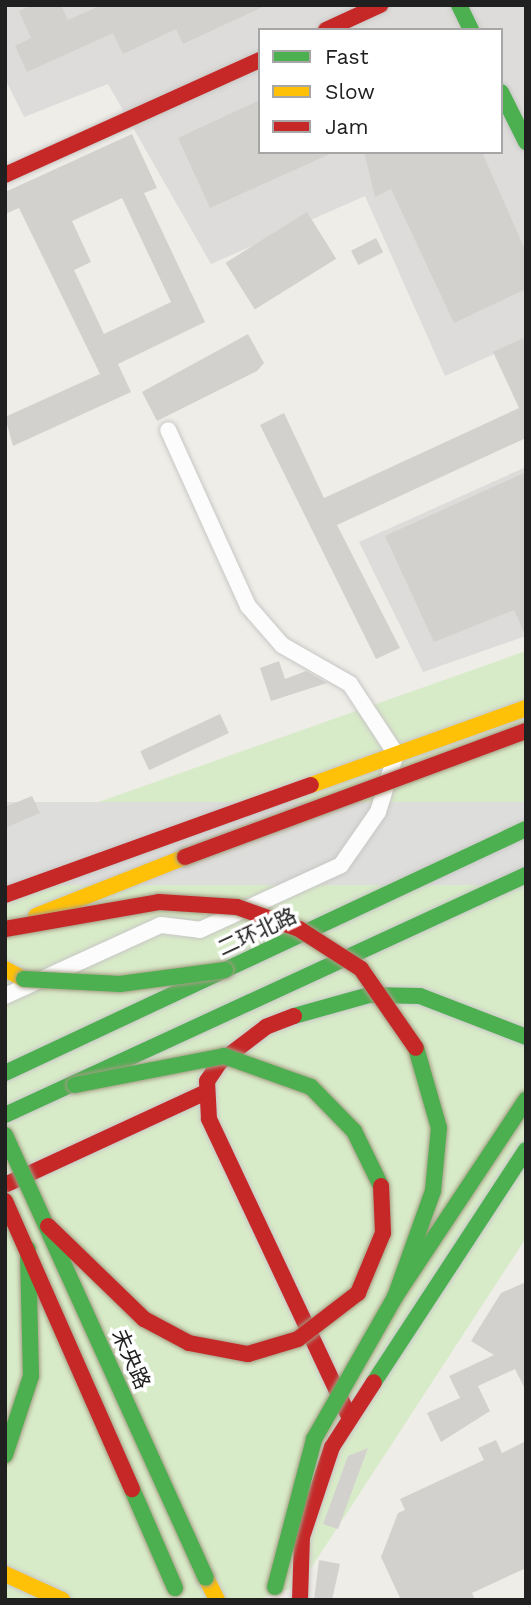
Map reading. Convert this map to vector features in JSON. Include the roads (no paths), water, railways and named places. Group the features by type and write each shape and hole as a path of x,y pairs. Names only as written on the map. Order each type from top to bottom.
{"main road":[{"path":"330,28 380,5"},
{"path":"458,5 470,28"},
{"path":"5,175 258,61"},
{"path":"503,96 526,142"},
{"path":"5,895 526,708"},
{"path":"5,929 526,731"},
{"name":"二环北路","path":"5,1073 526,829"},
{"path":"5,1115 526,875"},
{"path":"5,929 159,902 223,905 272,916 361,969 412,1039 439,1128 433,1191 395,1297"},
{"path":"5,969 24,979 76,986 225,970"},
{"path":"349,1416 209,1119 204,1093 219,1062 239,1044 332,1000 420,996 526,1037"},
{"path":"48,1226 144,1319 189,1343 248,1354 298,1339 358,1293 383,1233 381,1185 354,1131 311,1087 224,1056 75,1085"},
{"path":"5,1185 204,1093"},
{"path":"275,1593 314,1439 395,1297 526,1100"},
{"name":"未央路","path":"5,1135 217,1600"},
{"path":"300,1600 302,1538 349,1416 526,1150"},
{"path":"5,1201 178,1594"},
{"path":"5,1455 32,1376 28,1249"},
{"path":"5,1574 62,1600"}],"street":[{"path":"5,996 161,925 200,930 341,865 378,812 396,754 350,684 282,645 248,606 168,430"}]}
